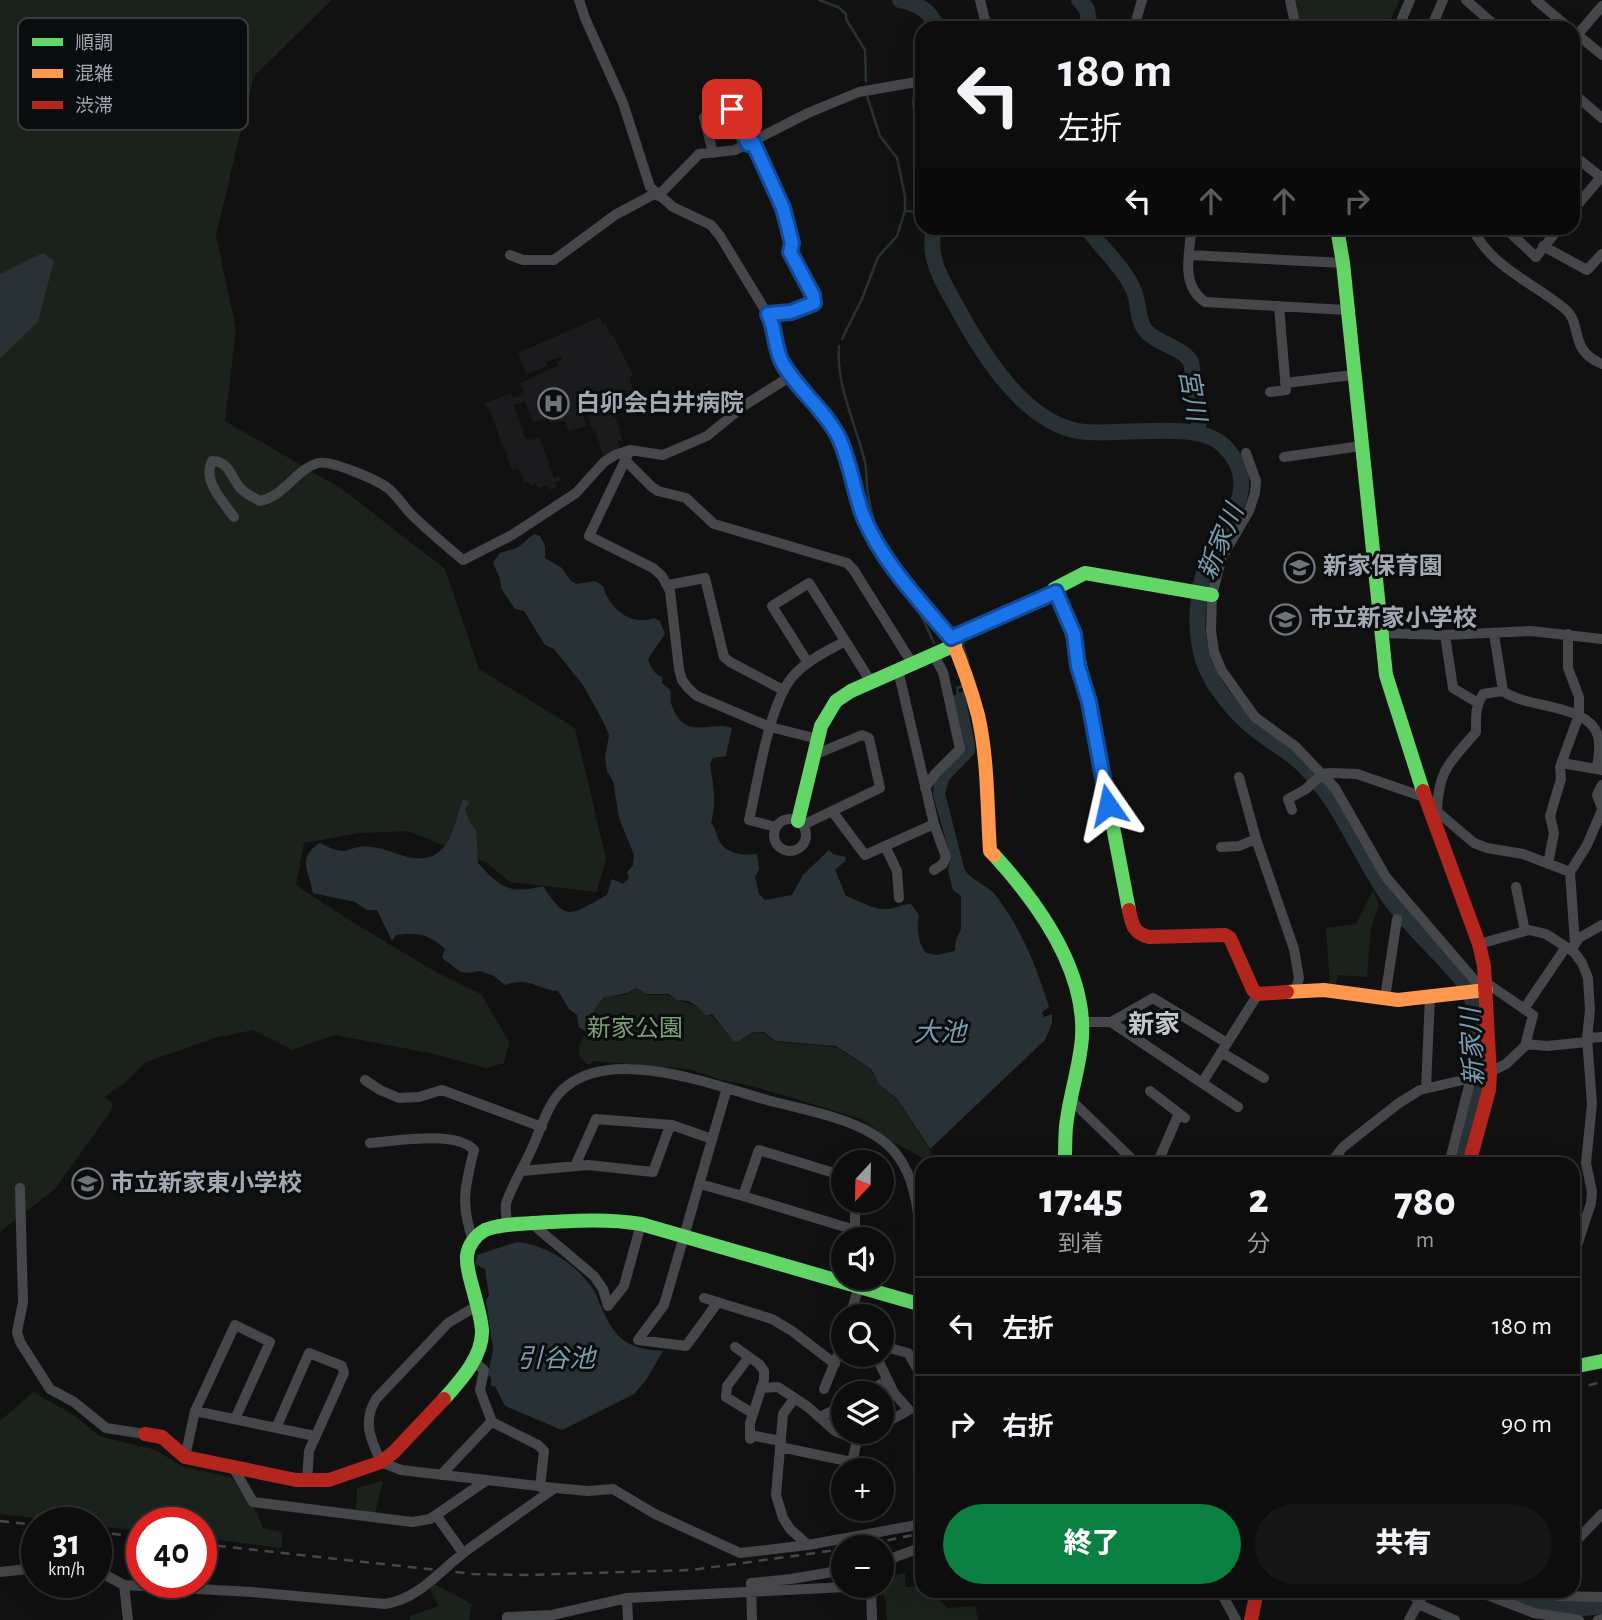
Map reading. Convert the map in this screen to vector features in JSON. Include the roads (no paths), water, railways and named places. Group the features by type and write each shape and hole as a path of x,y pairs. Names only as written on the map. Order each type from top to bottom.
{"street":[{"path":"579,0 584,18 623,103 650,187 685,214 711,225 768,314 782,363 829,420 839,437 847,456 863,517 883,552 953,641 969,685 983,750 990,851 1025,889 1055,939 1076,985 1083,1021 1065,1135 1065,1157"},
{"path":"980,0 985,21"},
{"path":"1136,21 1142,0"},
{"path":"1290,0 1294,21"},
{"path":"1401,21 1410,0"},
{"path":"1434,21 1443,0"},
{"path":"1466,0 1490,21"},
{"path":"1536,0 1560,21"},
{"path":"1580,26 1602,6"},
{"path":"1580,38 1602,55"},
{"path":"510,255 523,260 554,260 628,206 657,195 699,154 735,150 807,113 859,92 915,82"},
{"path":"723,91 788,223 792,243 790,252 813,295 814,303 791,312 768,314"},
{"path":"1580,99 1602,118"},
{"path":"704,117 713,153"},
{"path":"1580,160 1602,176 1580,202"},
{"path":"1191,235 1188,277 1196,296 1205,302 1347,310"},
{"path":"1337,235 1343,263 1381,633 1390,691 1479,944 1489,1090 1471,1157"},
{"path":"1477,235 1487,251 1506,269 1567,310 1579,345 1593,360 1602,364"},
{"path":"1512,235 1536,257 1553,235"},
{"path":"1543,246 1587,270 1602,254"},
{"path":"1189,255 1343,263"},
{"path":"1270,392 1286,390 1279,306"},
{"path":"1285,383 1353,375"},
{"path":"234,517 209,479 212,461 221,462 227,467 240,487 260,501 279,495 308,468 324,463 358,474 390,490 411,514 463,560 512,535 576,493 604,462 615,455 663,455 706,436 745,405 792,376"},
{"path":"1284,457 1361,446"},
{"path":"1245,453 1256,481 1255,493 1249,511 1222,557 1212,595 1211,631 1214,652 1222,671 1255,717 1295,746 1335,788 1386,877 1483,988 1533,1015 1526,1044 1506,1064 1471,1078 1426,1088 1399,1103 1343,1147 1335,1157"},
{"path":"627,455 589,536 653,568 668,585 682,680 697,696 770,727 818,739"},
{"path":"627,455 652,487 692,502 715,524 847,563 912,663"},
{"path":"1212,595 1084,573 1055,589 1074,634 1078,666 1089,702 1133,928 1141,935 1149,937 1225,935 1230,938 1253,990 1258,994 1324,990 1398,1000 1483,988"},
{"path":"668,585 705,578 724,657 783,690"},
{"path":"808,663 772,606 808,583 871,682"},
{"path":"814,755 862,735 869,738 880,788 800,823 786,819 776,827 774,833 776,843 783,850 793,851 805,842 806,832 800,823 814,755 827,714 836,701 851,691 933,654 953,641 1056,592"},
{"path":"1381,633 1445,635 1531,631 1602,639"},
{"path":"1494,634 1503,691"},
{"path":"1445,635 1453,688 1478,703"},
{"path":"1548,864 1554,833 1550,816 1561,779 1562,763 1579,715 1579,697 1568,668 1568,635"},
{"path":"776,827 749,820 775,708 793,675 845,641"},
{"path":"925,788 960,749 943,672 933,654"},
{"path":"898,670 934,824 946,857 943,864 934,870"},
{"path":"1429,804 1451,761 1476,732 1475,712 1483,694 1503,691 1519,699 1579,715 1596,729 1600,769 1562,763"},
{"path":"1292,810 1289,799 1306,789 1322,774 1357,774 1429,804 1474,843 1487,848 1522,853 1570,872"},
{"path":"1240,777 1256,838 1294,949 1299,978 1295,992"},
{"path":"1571,946 1570,872 1587,845 1602,809 1597,795 1602,785"},
{"path":"832,811 865,855 934,824"},
{"path":"1221,847 1239,846 1256,838"},
{"path":"885,846 897,871 899,898"},
{"path":"1517,887 1525,931"},
{"path":"1385,998 1397,919"},
{"path":"1524,1009 1571,946 1589,931 1602,925"},
{"path":"1479,944 1525,931 1546,934 1571,946 1588,978 1590,1010 1587,1040 1596,1124 1586,1163 1592,1192 1591,1203 1580,1237"},
{"path":"1202,1083 1258,994"},
{"path":"1426,1088 1430,996"},
{"path":"1111,1022 1153,998 1264,1078"},
{"path":"1083,1021 1111,1022 1238,1107"},
{"path":"1526,1044 1547,1046 1602,1037"},
{"path":"507,1225 506,1204 552,1104 565,1087 590,1072 608,1068 664,1072 710,1082 820,1114 874,1133 898,1155 915,1192"},
{"path":"1451,1157 1471,1078"},
{"path":"365,1080 399,1098 419,1097 442,1090 542,1128"},
{"path":"718,1302 686,1346 638,1340 664,1305 727,1088"},
{"path":"1150,1091 1182,1115 1161,1157"},
{"path":"1071,1100 1130,1157"},
{"path":"575,1166 596,1119 672,1125 712,1139"},
{"path":"523,1171 588,1165 653,1172 672,1125"},
{"path":"370,1143 445,1139 467,1143 474,1150 463,1193 467,1225 473,1240"},
{"path":"743,1196 759,1150 831,1172"},
{"path":"700,1184 834,1227"},
{"path":"20,1188 23,1302 17,1332 20,1342 50,1390 74,1402 106,1428 162,1437 185,1457 307,1481 343,1477 382,1462 460,1381 474,1362 482,1337 467,1254 473,1240 486,1230 507,1225 597,1220 641,1224 831,1276"},
{"path":"531,1223 594,1276 603,1289 608,1306 624,1286 641,1224"},
{"path":"879,1290 915,1302"},
{"path":"704,1298 772,1320 792,1331 831,1361"},
{"path":"478,1305 448,1322 376,1399 371,1408 368,1426 382,1462 401,1470 540,1487 588,1491 613,1489 655,1514 740,1552 808,1545 915,1525"},
{"path":"185,1457 195,1411 235,1325 271,1342 235,1419"},
{"path":"735,1347 764,1371 752,1413 750,1437 852,1462 856,1444"},
{"path":"894,1349 908,1353 915,1365"},
{"path":"276,1427 309,1353 342,1366 344,1373 309,1451 307,1481"},
{"path":"748,1357 727,1386 726,1397 752,1413"},
{"path":"1580,1366 1602,1361"},
{"path":"474,1362 484,1370 480,1390 492,1421 538,1444 544,1451 540,1487"},
{"path":"824,1389 834,1367"},
{"path":"882,1367 888,1380"},
{"path":"761,1388 778,1387 808,1407 831,1427"},
{"path":"894,1393 909,1410 894,1418"},
{"path":"794,1399 783,1414 776,1495 779,1509 790,1529 808,1545"},
{"path":"195,1411 315,1436"},
{"path":"820,1417 831,1412"},
{"path":"441,1475 492,1421"},
{"path":"233,1467 253,1502 412,1522 436,1515 487,1480"},
{"path":"112,1579 124,1585 252,1592 385,1604 407,1599 416,1593 463,1553 555,1488"},
{"path":"1580,1537 1602,1514"},
{"path":"436,1515 463,1553"},
{"path":"894,1558 915,1550"},
{"path":"0,1572 21,1570"},
{"path":"752,1620 751,1583 831,1572"},
{"path":"124,1585 128,1620"},
{"path":"508,1620 507,1617 552,1615 626,1598 866,1586 871,1589 872,1620"},
{"path":"1580,1597 1602,1598"},
{"path":"626,1598 628,1620"},
{"path":"1224,1598 1236,1620"},
{"path":"1251,1620 1256,1598"},
{"path":"1494,1598 1526,1611 1580,1620"},
{"path":"1409,1620 1421,1599 1455,1620"}],"water":[{"path":"43,253 54,261 38,322 0,358 0,274"},
{"name":"大池","path":"534,534 540,536 545,546 545,558 562,568 571,581 577,584 595,581 603,586 610,602 629,618 654,618 660,621 665,634 648,659 653,670 662,677 662,683 670,690 672,706 684,724 700,728 732,728 726,756 713,758 710,764 714,800 711,823 721,843 729,851 746,855 757,854 759,869 755,877 759,894 765,900 792,895 803,875 829,850 833,854 846,857 835,870 846,896 883,909 911,904 919,915 918,935 923,949 926,953 937,955 955,951 961,929 961,896 953,890 948,870 951,858 933,795 934,783 941,771 962,751 953,696 964,691 975,753 949,780 945,793 964,868 994,893 1014,923 1034,964 1049,1007 1042,1012 1044,1017 1052,1014 1052,1023 1045,1040 930,1149 898,1100 879,1084 871,1069 836,1046 775,1041 764,1032 753,1032 739,1041 733,1041 712,1014 706,1016 697,1006 688,1001 677,1000 669,994 646,994 637,988 603,998 591,1015 587,1032 579,1027 577,1015 569,1009 558,991 521,982 505,985 494,976 480,971 461,972 442,958 445,949 434,940 410,934 396,935 392,941 377,910 367,910 355,902 313,893 306,860 308,854 320,843 343,851 371,847 413,858 426,858 436,854 449,839 463,799 469,802 465,809 476,830 478,863 506,887 522,890 543,886 559,907 572,912 607,895 612,879 623,884 629,878 627,872 633,865 634,855 619,818 613,781 607,771 605,757 609,735 604,723 583,685 554,649 545,645 524,611 515,609 501,588 493,563 500,553 517,548"},
{"name":"引谷池","path":"517,1242 550,1252 578,1272 594,1291 613,1328 625,1341 641,1348 663,1351 646,1380 634,1394 562,1430 505,1406 495,1386 491,1386 491,1377 488,1376 493,1349 486,1300 489,1296 485,1269 475,1264 477,1255"}],"waterway":[{"path":"819,0 838,7 846,14 846,19 865,50 866,81"},
{"name":"新家川","path":"900,0 923,9 933,21"},
{"name":"宮川","path":"1079,0 1087,9 1089,21"},
{"path":"842,339 862,299 878,257 897,236 905,211 905,196 897,158 880,136 866,93"},
{"path":"905,211 915,212"},
{"name":"新家川","path":"933,235 932,251 937,269 970,330 1008,384 1023,401 1040,414 1058,425 1094,433 1195,433 1224,446 1236,462 1241,478 1240,494 1210,556 1200,592 1198,632 1204,663 1216,686 1242,717 1298,761 1316,779 1339,811 1397,908 1469,989 1473,1002 1479,1086 1460,1157"},
{"name":"宮川","path":"1093,235 1129,281 1146,331 1157,340 1182,352 1191,362 1199,415 1198,432"},
{"path":"839,346 841,376 865,462 875,531"},
{"path":"878,553 887,572 915,605 934,643"},
{"path":"1193,584 1202,585"},
{"path":"965,637 963,645 968,661"},
{"path":"958,694 957,688 965,685"},
{"name":"新家川","path":"1521,1598 1551,1606 1602,1606"}],"railway":[{"path":"1580,1387 1602,1382"},
{"path":"0,1521 21,1523"},
{"path":"112,1534 126,1535"},
{"path":"894,1539 915,1534"},
{"path":"217,1546 473,1574 528,1575 692,1570 831,1551"}],"place":[{"name":"白卯会白井病院","path":"553,404"},
{"name":"新家保育園","path":"1300,567"},
{"name":"市立新家小学校","path":"1286,619"},
{"name":"市立新家東小学校","path":"87,1184"}],"district":[{"name":"新家","path":"1154,1025"}],"park label":[{"name":"新家公園","path":"635,1029"}]}
